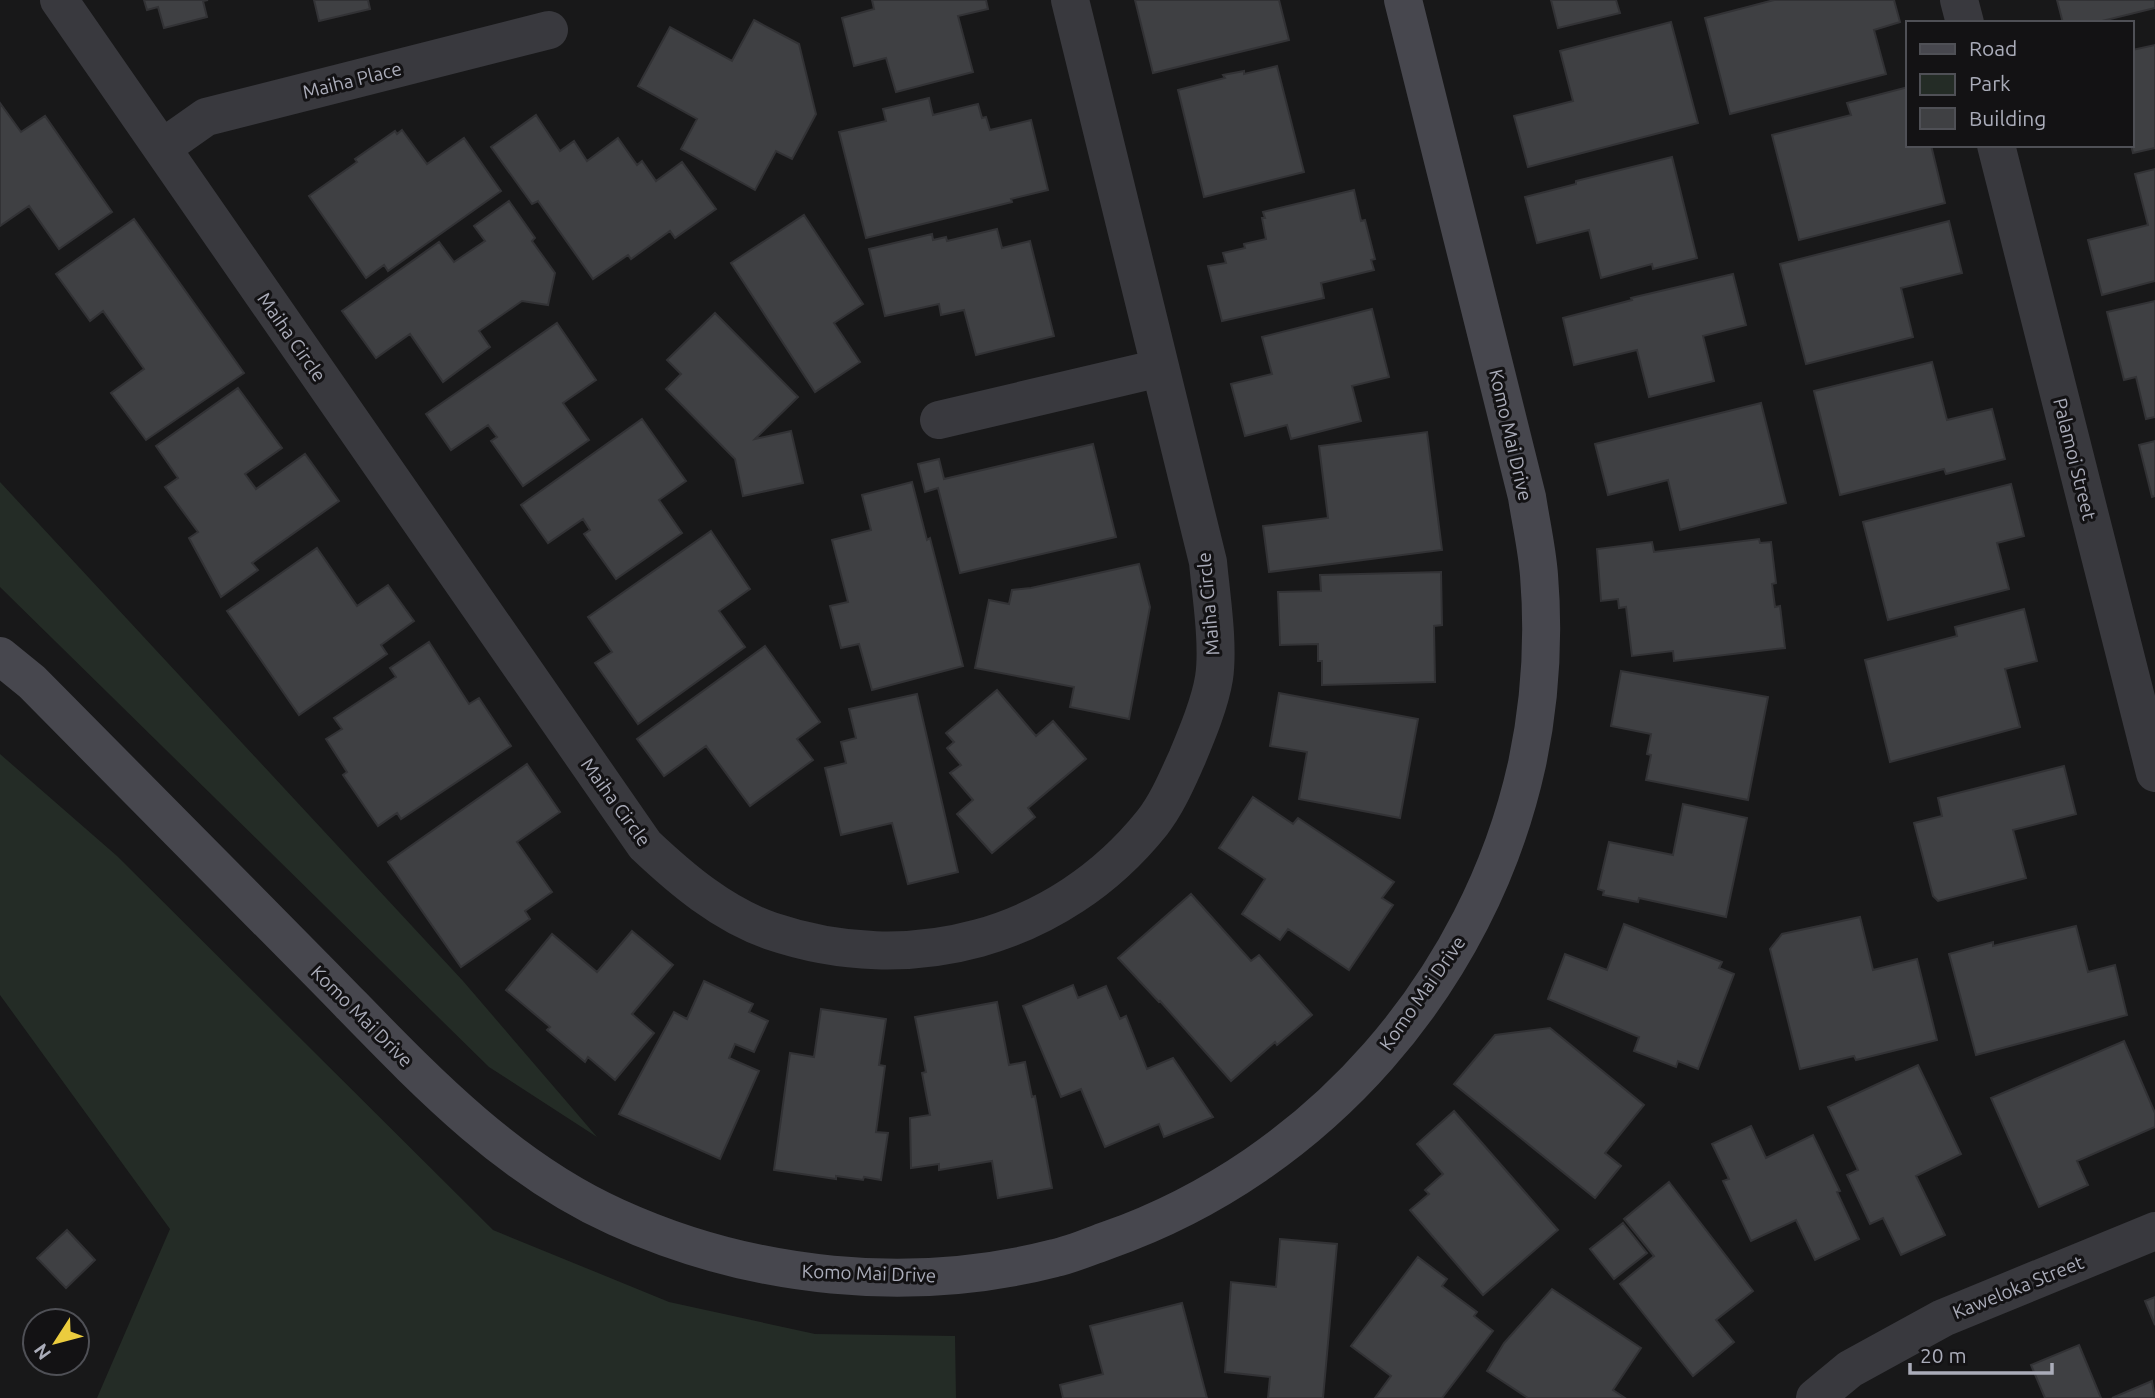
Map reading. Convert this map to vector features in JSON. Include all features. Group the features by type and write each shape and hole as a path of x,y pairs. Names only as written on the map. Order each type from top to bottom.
{"main road":[{"name":"Komo Mai Drive","path":"0,656 32,682 439,1094 516,1157 573,1195 610,1215 654,1234 723,1256 781,1269 919,1278 981,1272 1058,1258 1147,1226 1214,1192 1307,1129 1356,1082 1402,1029 1471,921 1513,817 1526,766 1535,719 1541,649 1537,560 1527,497 1403,0"}],"street":[{"name":"Maiha Circle","path":"59,0 645,845 681,879 725,908 769,930 831,946 891,952 947,947 998,933 1040,913 1088,884 1124,853 1153,822 1173,789 1195,739 1214,677 1214,624 1208,562 1070,0"},
{"path":"1959,0 1964,21"},
{"name":"Maiha Place","path":"162,148 206,117 549,30"},
{"name":"Palamoi Street","path":"1997,147 2155,773"},
{"path":"939,420 1160,368"},
{"name":"Kaweloka Street","path":"1815,1398 1850,1369 1943,1318 2155,1231"}],"green space":[{"path":"0,482 463,981 597,1137 489,1067 0,587"},
{"path":"0,754 117,856 493,1230 669,1302 815,1334 955,1336 956,1398 97,1398 170,1229 0,995"}],"building":[{"path":"144,0 208,0 203,1 207,17 164,28 158,7 147,10"},
{"path":"314,0 368,0 370,9 319,21"},
{"path":"872,0 986,0 988,9 958,16 973,72 896,92 886,58 854,66 842,18 874,9"},
{"path":"1135,0 1279,0 1289,40 1153,73"},
{"path":"1551,0 1616,0 1620,13 1558,28"},
{"path":"1774,0 1894,0 1900,22 1874,30 1886,74 1730,114 1705,18"},
{"path":"2057,0 2155,0 2155,8 2102,21 2062,21"},
{"path":"754,20 799,44 816,114 792,159 776,151 755,190 681,149 697,119 638,86 670,27 732,61"},
{"path":"1671,22 1698,123 1528,167 1514,116 1573,101 1560,51"},
{"path":"2155,45 2155,148 2133,153 2132,147 2134,147 2134,50"},
{"path":"1277,66 1304,172 1204,197 1178,90 1225,78 1223,75 1244,71 1244,74"},
{"path":"1906,88 1906,147 1931,147 1945,203 1799,240 1772,135 1851,115 1847,103"},
{"path":"929,98 933,115 978,104 982,118 986,117 990,130 1031,120 1048,190 1011,199 1012,202 866,238 839,132 886,121 883,109"},
{"path":"0,103 21,132 45,116 112,212 59,249 29,206 0,226"},
{"path":"536,115 560,151 574,141 587,161 618,138 637,165 642,161 656,181 682,162 716,209 675,238 670,231 631,259 628,255 593,279 538,201 532,204 491,147"},
{"path":"402,130 427,164 464,138 501,191 388,271 384,265 366,278 309,196 357,162 355,159 395,131 397,134"},
{"path":"1672,157 1697,258 1653,269 1652,264 1601,278 1589,230 1537,243 1525,197"},
{"path":"2155,169 2155,281 2102,295 2088,240 2148,225 2135,174"},
{"path":"1354,190 1361,221 1365,220 1375,259 1371,260 1374,270 1321,283 1324,298 1222,321 1208,266 1226,263 1223,253 1266,239 1263,212"},
{"path":"509,201 535,238 532,241 555,273 548,305 522,301 479,331 490,347 443,382 410,334 376,358 342,311 439,242 454,262 485,241 474,226"},
{"path":"804,215 863,304 834,323 860,362 815,392 731,263"},
{"path":"134,219 244,373 146,440 111,393 144,369 103,311 90,321 56,274"},
{"path":"1949,221 1962,273 1901,288 1913,337 1806,364 1780,264"},
{"path":"997,229 1002,248 1030,241 1054,336 976,355 964,310 941,315 939,304 885,316 869,249 932,234 933,240 946,237 947,241"},
{"path":"1733,274 1746,325 1703,336 1714,381 1649,397 1637,350 1574,365 1563,318 1632,300 1631,298"},
{"path":"2155,301 2155,417 2146,419 2136,377 2124,380 2107,312"},
{"path":"1372,309 1389,377 1352,386 1361,421 1291,439 1287,425 1245,436 1231,384 1272,374 1262,337"},
{"path":"715,313 798,397 755,439 791,431 803,483 743,496 735,459 666,389 681,374 667,360"},
{"path":"557,323 596,380 563,403 589,440 523,486 491,441 497,437 488,425 451,450 426,414"},
{"path":"1932,362 1947,420 1992,409 2005,459 1946,474 1944,469 1840,495 1814,391"},
{"path":"238,388 282,448 245,474 256,489 305,454 339,501 252,563 258,570 221,597 189,538 198,532 165,487 178,478 156,446"},
{"path":"1761,403 1786,503 1680,530 1668,480 1608,495 1595,444"},
{"path":"642,419 686,481 659,500 682,533 616,579 584,534 590,530 583,519 548,543 521,505"},
{"path":"1427,432 1442,550 1269,572 1263,526 1328,518 1319,446"},
{"path":"2155,441 2155,496 2152,497 2139,445"},
{"path":"1093,444 1116,537 960,573 938,488 925,492 918,464 939,459 944,479"},
{"path":"912,482 927,540 930,538 963,666 872,690 859,644 841,648 830,606 848,602 832,540 871,530 862,495"},
{"path":"2011,484 2024,536 1997,543 2009,589 1888,620 1863,522"},
{"path":"711,531 750,589 719,611 745,647 638,724 595,663 612,652 588,617"},
{"path":"1759,539 1760,543 1771,542 1776,583 1772,584 1775,607 1780,606 1785,648 1674,661 1673,651 1632,656 1626,607 1619,608 1618,599 1601,601 1597,549 1652,542 1654,552"},
{"path":"317,548 357,606 388,585 414,621 381,645 387,654 299,715 227,611"},
{"path":"1139,564 1150,607 1129,719 1070,707 1074,687 975,668 989,600 1009,604 1012,590"},
{"path":"1441,572 1442,625 1434,626 1435,682 1322,685 1322,661 1318,661 1318,644 1280,645 1278,592 1321,591 1320,575"},
{"path":"2024,609 2037,661 2005,669 2020,727 1890,762 1865,660 1957,636 1955,627"},
{"path":"429,642 469,704 479,698 511,746 401,819 397,813 378,826 343,775 347,772 326,739 342,729 334,718 396,677 390,668"},
{"path":"765,646 820,722 797,739 813,760 750,806 706,746 664,776 637,739"},
{"path":"1621,671 1768,697 1748,800 1646,780 1651,755 1647,754 1651,734 1611,726"},
{"path":"997,690 1036,736 1053,721 1086,759 1028,808 1035,817 992,853 957,814 973,800 950,773 961,765 947,748 954,742 946,733"},
{"path":"1279,693 1418,719 1400,818 1299,799 1307,752 1270,746"},
{"path":"917,694 958,872 908,884 892,823 841,835 825,768 846,763 841,742 856,738 849,709"},
{"path":"527,764 560,812 517,842 552,892 525,911 530,919 461,967 388,862"},
{"path":"2064,766 2076,814 2013,830 2026,878 1938,901 1933,896 1914,823 1942,816 1938,798"},
{"path":"1253,797 1293,824 1298,818 1394,882 1382,898 1393,905 1349,970 1288,929 1280,940 1242,914 1265,879 1219,848"},
{"path":"1683,804 1747,818 1726,917 1639,898 1638,902 1603,895 1604,891 1598,889 1609,842 1673,855"},
{"path":"1191,894 1251,961 1259,955 1312,1015 1277,1045 1275,1042 1231,1081 1118,958"},
{"path":"1860,917 1873,970 1917,959 1937,1040 1856,1060 1854,1056 1800,1069 1770,949 1782,934"},
{"path":"1624,924 1722,962 1719,968 1734,974 1698,1069 1678,1061 1676,1067 1634,1051 1639,1037 1548,999 1565,954 1607,970"},
{"path":"2076,926 2088,972 2115,965 2127,1015 1976,1055 1949,954 1993,942 1993,946"},
{"path":"632,931 673,965 632,1014 654,1033 615,1080 588,1057 585,1062 547,1030 550,1027 506,990 552,934 597,972"},
{"path":"704,981 753,1004 749,1012 768,1021 754,1052 735,1044 729,1058 759,1071 720,1159 619,1114 674,1012 687,1019"},
{"path":"1073,985 1078,998 1106,986 1120,1019 1126,1016 1147,1069 1173,1058 1213,1117 1164,1137 1159,1124 1105,1147 1081,1089 1061,1097 1023,1006"},
{"path":"997,1002 1009,1065 1025,1062 1032,1097 1035,1096 1052,1188 998,1198 992,1161 939,1170 939,1164 911,1168 910,1118 930,1115 922,1073 926,1072 915,1017"},
{"path":"821,1009 886,1019 879,1065 885,1066 876,1132 888,1133 881,1180 836,1176 836,1179 774,1170 790,1053 814,1057"},
{"path":"1550,1028 1644,1105 1605,1153 1621,1166 1595,1198 1454,1084 1495,1035"},
{"path":"2124,1041 2155,1113 2155,1127 2077,1161 2088,1185 2039,1207 1991,1098"},
{"path":"1918,1065 1961,1154 1916,1176 1945,1235 1901,1255 1883,1218 1870,1224 1847,1175 1858,1170 1828,1107"},
{"path":"1454,1111 1558,1230 1483,1295 1410,1210 1429,1194 1425,1190 1443,1174 1417,1144"},
{"path":"1751,1126 1766,1158 1813,1135 1859,1239 1815,1260 1796,1220 1751,1241 1723,1181 1729,1179 1712,1144"},
{"path":"1669,1182 1753,1291 1716,1320 1734,1342 1693,1376 1620,1284 1654,1256 1624,1219"},
{"path":"1623,1223 1647,1253 1614,1279 1590,1249"},
{"path":"67,1230 95,1260 66,1288 37,1258"},
{"path":"1280,1239 1337,1244 1323,1398 1268,1398 1270,1377 1225,1372 1231,1282 1276,1287"},
{"path":"1418,1257 1447,1279 1442,1286 1477,1312 1474,1316 1493,1331 1442,1398 1375,1398 1391,1376 1351,1346"},
{"path":"1552,1289 1641,1348 1613,1390 1625,1398 1528,1398 1487,1371 1504,1343"},
{"path":"2155,1297 2155,1325 2145,1301"},
{"path":"1182,1303 1207,1398 1063,1398 1060,1385 1103,1374 1090,1326"},
{"path":"2079,1345 2101,1398 2045,1398 2031,1365"},
{"path":"2152,1381 2155,1398 2112,1398"}]}
